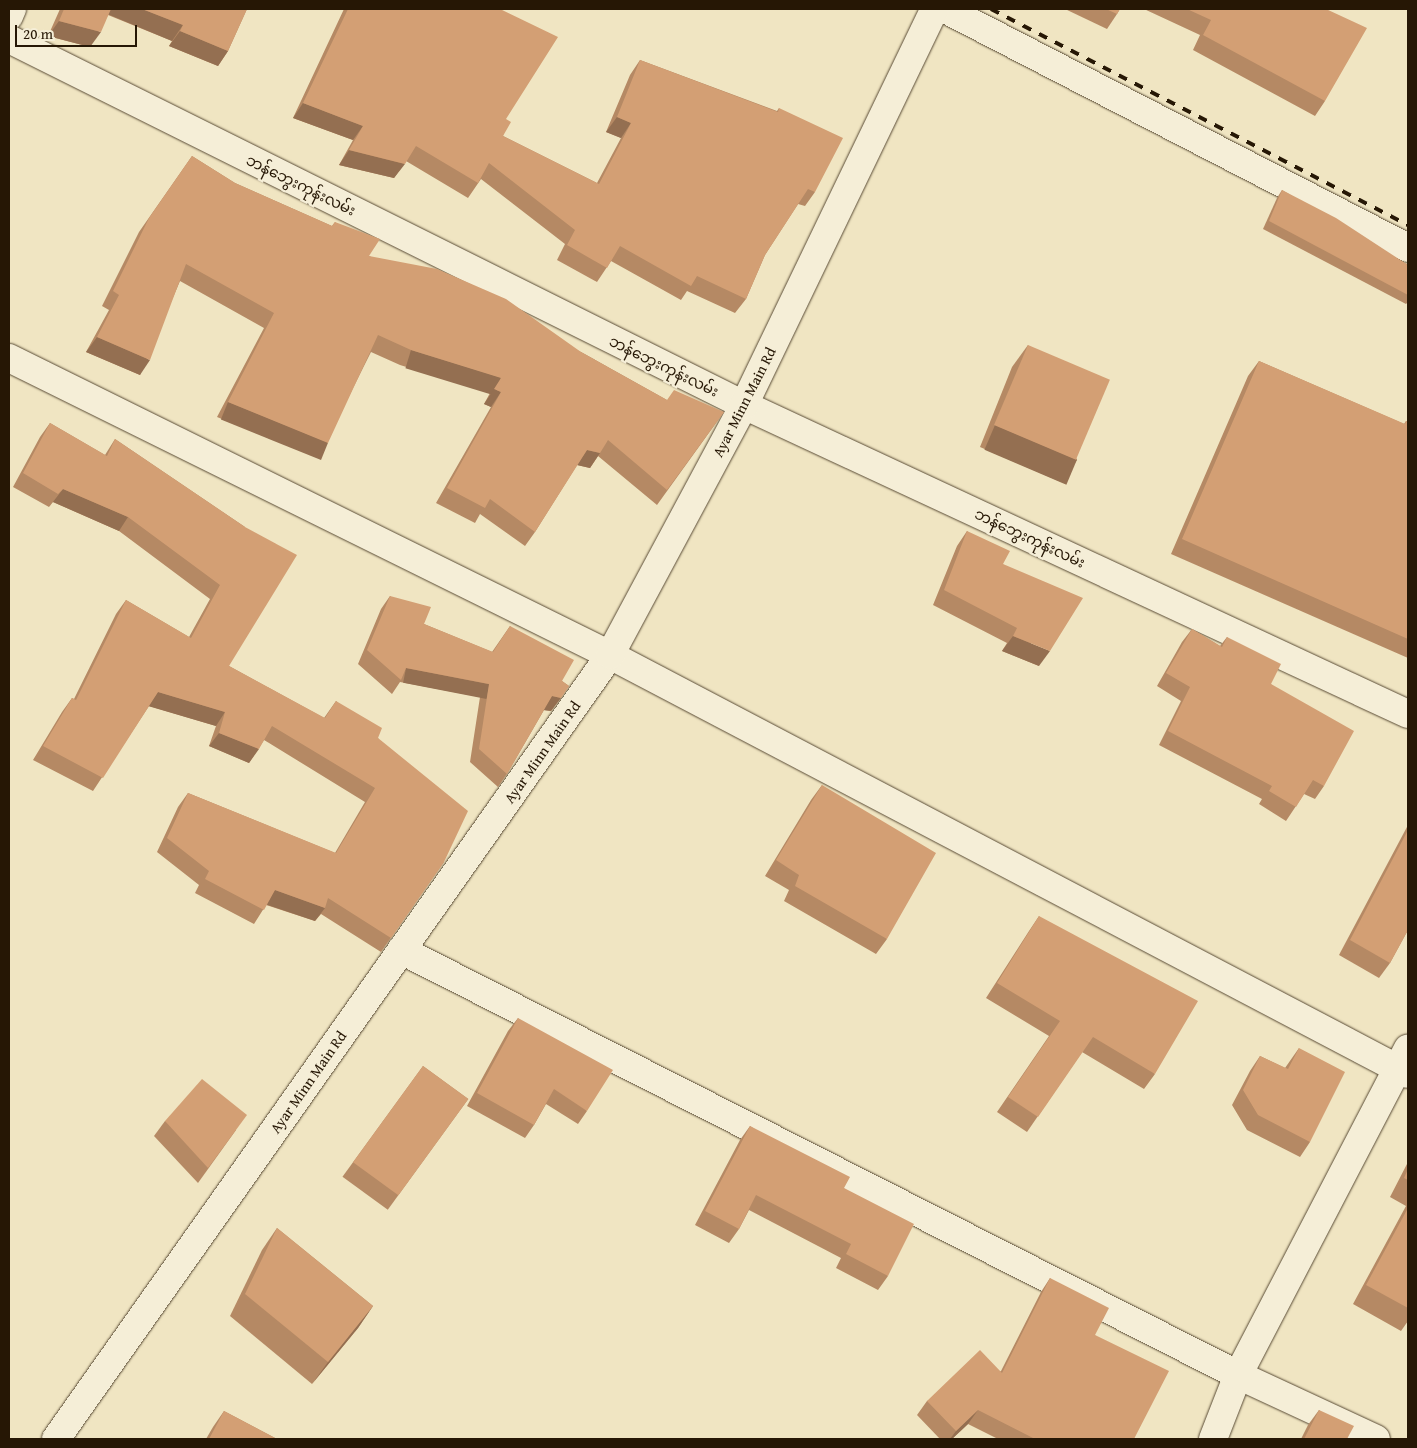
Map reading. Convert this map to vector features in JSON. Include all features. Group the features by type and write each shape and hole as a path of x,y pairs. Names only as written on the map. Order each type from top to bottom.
{"street":[{"path":"9,16 12,9"},
{"name":"Ayar Minn Main Rd","path":"56,1439 610,655 744,405 935,9"},
{"path":"945,9 1408,248"},
{"name":"ဘန်ဘွေးကုန်းလမ်း","path":"9,39 744,405 1408,714"},
{"path":"9,358 610,655 1405,1064 1238,1375 1213,1439"},
{"path":"401,950 1238,1375 1376,1439"}],"building":[{"path":"64,9 111,9 101,32 59,21"},
{"path":"142,9 247,9 228,51 180,31 183,25"},
{"path":"348,9 500,9 558,37 506,119 511,122 503,136 599,184 631,123 617,117 640,60 778,112 779,108 843,138 815,192 808,189 765,255 746,299 697,276 691,286 620,246 607,268 567,245 575,230 489,163 478,183 416,146 405,164 349,150 363,126 303,103"},
{"path":"1106,9 1120,9 1117,14"},
{"path":"1187,9 1326,9 1367,28 1325,101 1203,35 1211,20"},
{"path":"192,156 235,183 332,226 335,222 380,239 369,256 437,269 506,299 581,352 667,400 674,390 724,412 667,490 608,440 600,453 587,450 535,532 490,499 485,508 447,488 501,392 494,389 501,378 411,350 378,335 328,443 228,402 274,313 186,264 150,360 97,337 119,295 113,291 149,218"},
{"path":"1282,190 1336,218 1408,265 1408,295 1269,221"},
{"path":"1028,345 1110,380 1076,460 994,425"},
{"path":"1259,361 1405,424 1406,421 1408,422 1408,639 1182,539"},
{"path":"50,423 107,456 115,439 245,527 297,555 229,666 325,718 336,701 382,728 378,738 468,811 444,862 391,938 328,898 325,908 275,890 264,910 205,879 209,871 167,838 188,793 336,853 375,788 272,726 259,749 219,733 225,712 158,692 103,778 43,746 72,698 76,700 126,600 191,638 220,585 128,517 63,489 58,494 23,473"},
{"path":"967,531 1010,551 1003,564 1083,598 1050,651 1013,636 1017,628 944,590"},
{"path":"390,596 431,607 424,624 493,652 510,626 574,660 562,681 569,686 561,698 552,696 507,774 479,749 489,684 406,668 401,680 367,650"},
{"path":"1192,629 1222,647 1227,637 1281,664 1271,684 1354,731 1324,786 1313,780 1296,807 1269,791 1272,786 1168,731 1190,687 1166,673"},
{"path":"822,785 936,853 887,939 795,886 799,875 776,860"},
{"path":"1408,830 1408,930 1390,963 1350,940"},
{"path":"1039,916 1198,1001 1155,1074 1093,1037 1038,1117 1008,1097 1060,1021 997,983"},
{"path":"518,1018 613,1070 587,1111 554,1089 534,1125 477,1093"},
{"path":"1299,1048 1345,1072 1310,1142 1258,1115 1243,1090 1260,1056 1288,1069"},
{"path":"423,1066 468,1099 398,1195 353,1162"},
{"path":"202,1079 247,1115 208,1168 165,1121"},
{"path":"750,1126 850,1177 844,1188 914,1224 888,1276 846,1254 851,1244 756,1195 739,1229 705,1211"},
{"path":"1408,1169 1408,1180 1404,1178"},
{"path":"1408,1208 1408,1308 1366,1285"},
{"path":"277,1228 373,1306 328,1362 245,1294"},
{"path":"1050,1278 1109,1308 1095,1335 1169,1371 1134,1439 1035,1439 978,1410 956,1431 927,1401 980,1350 1002,1373"},
{"path":"1319,1410 1354,1426 1347,1439 1304,1439"},
{"path":"224,1411 277,1439 209,1439"}],"railway":[{"path":"991,9 1408,225"}]}
